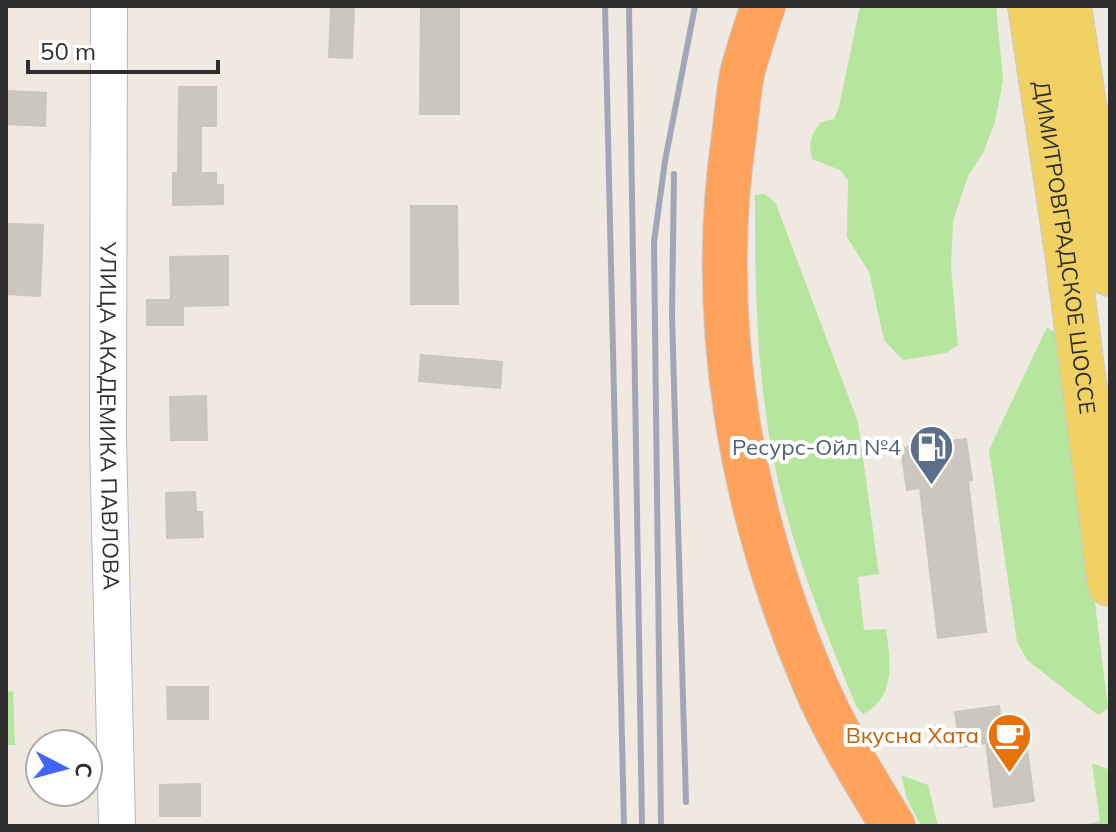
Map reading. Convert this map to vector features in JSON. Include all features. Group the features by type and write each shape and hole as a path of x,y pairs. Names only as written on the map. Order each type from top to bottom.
{"highway":[{"path":"763,6 743,71 728,176 723,257 726,337 743,451 770,560 815,684 893,826"}],"main road":[{"name":"ДИМИТРОВГРАДСКОЕ ШОССЕ","path":"1030,6 1067,252 1110,584"},
{"name":"ДИМИТРОВГРАДСКОЕ ШОССЕ","path":"1069,6 1110,274"}],"street":[{"name":"УЛИЦА АКАДЕМИКА ПАВЛОВА","path":"109,17 108,438 117,826"}],"green space":[{"path":"860,6 996,6 1003,80 995,122 983,153 968,176 953,221 951,267 958,345 946,353 903,360 884,340 869,272 847,237 848,180 840,170 812,159 810,144 815,131 821,122 834,119 839,107"},
{"path":"765,194 776,204 858,422 879,574 858,577 864,630 886,629 889,665 889,677 882,698 863,714 856,706 807,580 787,516 772,451 763,387 756,291 755,195"},
{"path":"1047,327 1062,337 1108,708 1098,715 1027,660 1017,642 989,450"},
{"path":"13,691 15,745 6,745 6,692"},
{"path":"1092,763 1110,770 1110,826 1080,826 1100,821"},
{"path":"901,775 928,785 938,826 921,826 907,799"}],"building":[{"path":"331,6 354,6 352,58 329,57"},
{"path":"421,6 459,6 459,114 420,114"},
{"path":"179,87 216,87 216,126 201,126 201,173 216,173 216,185 223,185 223,204 173,205 173,173 178,173"},
{"path":"6,91 46,93 45,126 6,124"},
{"path":"411,206 457,206 458,304 411,304"},
{"path":"6,224 43,225 40,296 6,294"},
{"path":"228,256 228,305 183,306 183,325 147,325 147,300 171,300 170,257"},
{"path":"421,355 502,362 500,388 419,381"},
{"path":"206,396 207,440 171,440 170,397"},
{"path":"966,439 986,632 938,638 920,488 907,490 901,448"},
{"path":"195,492 196,512 202,512 203,537 167,538 166,493"},
{"path":"167,687 208,687 208,719 168,719"},
{"name":"Вкусна Хата","path":"999,706 1002,731 1024,728 1034,801 994,807 986,743 960,747 955,712"},
{"path":"200,784 200,816 160,816 160,785"}],"railway":[{"path":"605,6 624,826"},
{"path":"629,6 642,826"},
{"path":"661,826 654,242 665,161 695,6"},
{"path":"674,174 672,315 686,802"}],"place":[{"name":"Ресурс-Ойл №4","path":"932,486"},
{"name":"Вкусна Хата","path":"1010,774"}]}
